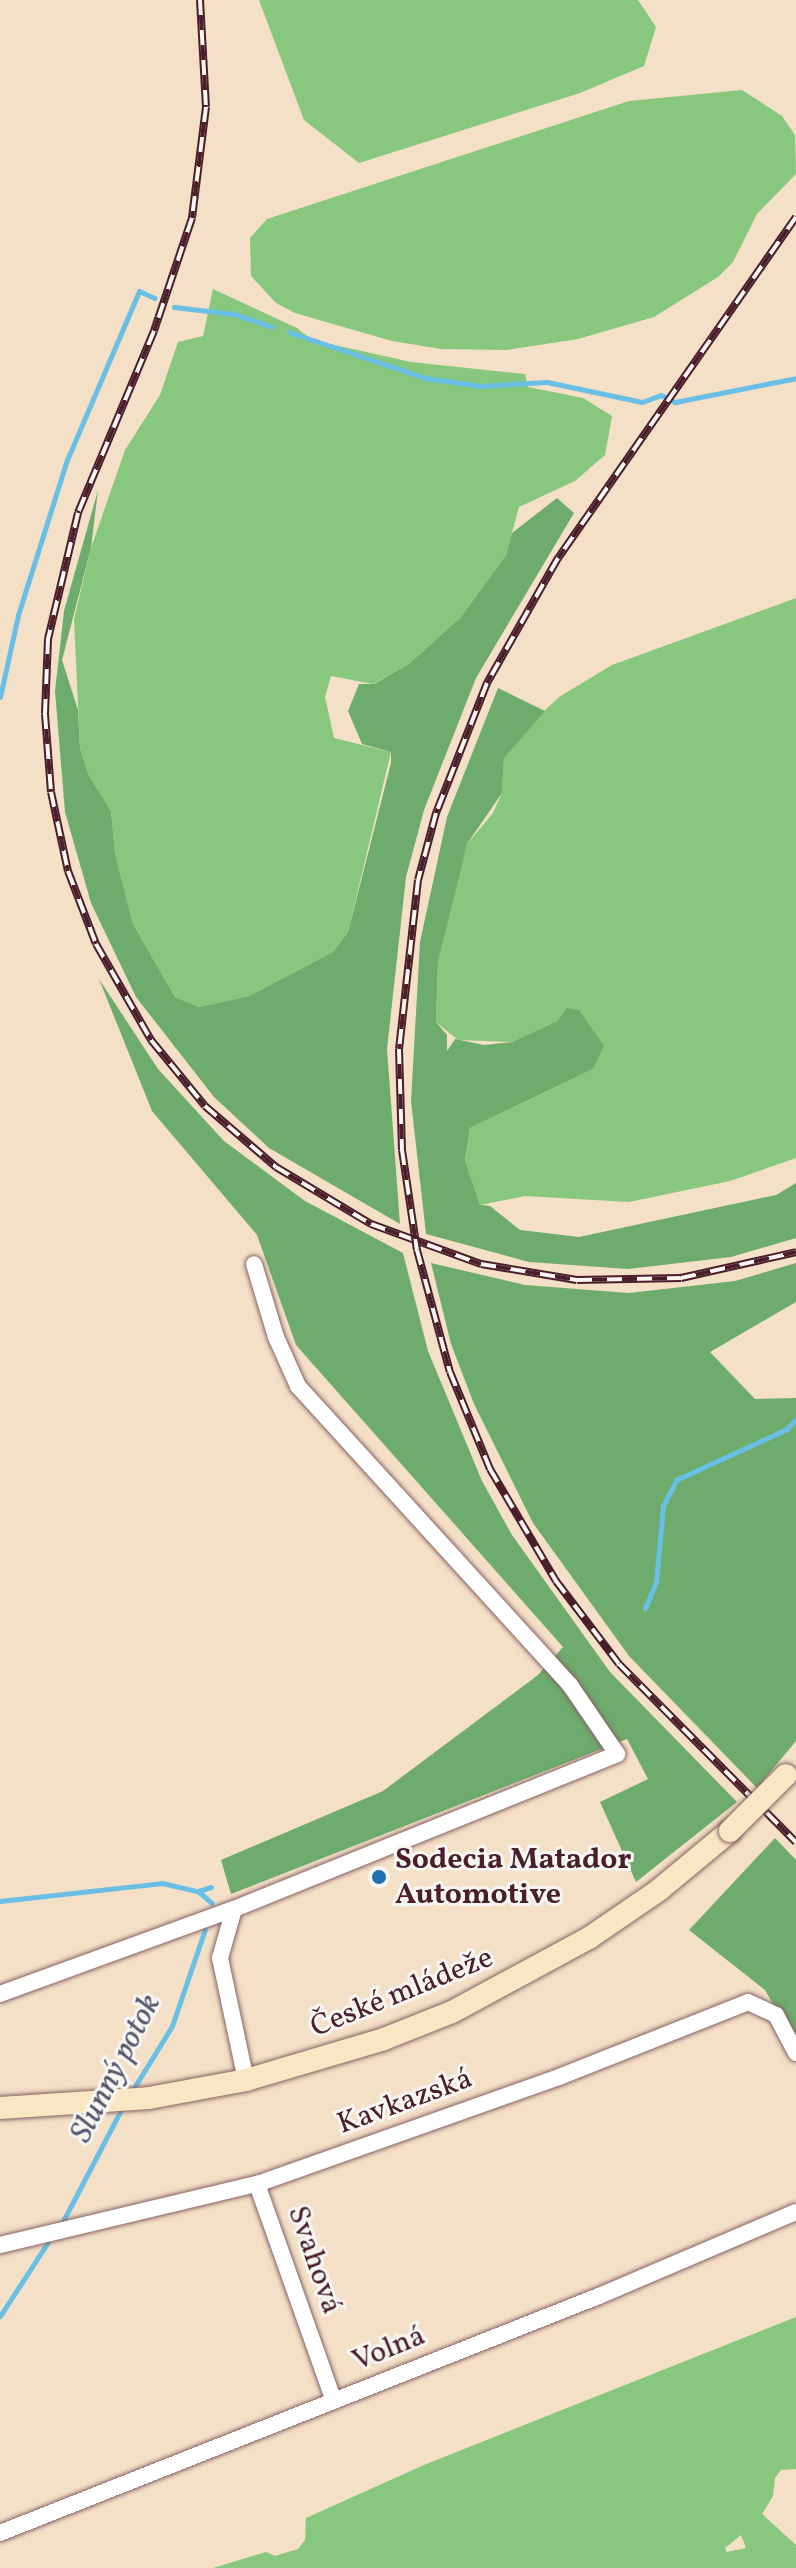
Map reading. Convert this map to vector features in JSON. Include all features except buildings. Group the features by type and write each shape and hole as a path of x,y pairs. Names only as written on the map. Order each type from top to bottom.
{"street":[{"path":"0,1994 234,1909 617,1754 570,1685 298,1386 276,1337 254,1264"},
{"name":"České mládeže","path":"0,2108 104,2104 149,2098 246,2080 384,2039 514,1980 659,1890 730,1831 791,1769"},
{"path":"234,1909 220,1958 246,2080"},
{"name":"Kavkazská","path":"0,2245 257,2184 559,2077 748,2002 776,2015 796,2053"},
{"name":"Svahová","path":"257,2184 334,2401"},
{"name":"Volná","path":"0,2533 334,2401 796,2212"}],"green space":[{"path":"259,0 638,0 656,27 644,66 580,93 359,163 304,120"},
{"path":"742,90 782,116 795,135 796,174 757,214 733,262 718,277 654,317 578,339 507,350 441,349 392,341 295,313 276,303 251,276 250,238 267,219 629,101"},
{"path":"213,289 297,328 312,340 411,362 525,374 528,387 583,398 612,416 605,455 575,481 519,507 506,555 461,617 410,663 373,684 331,676 325,697 334,738 391,752 348,932 333,952 249,996 199,1007 175,997 133,924 115,853 111,811 89,776 80,748 74,619 91,548 125,450 160,395 178,342 203,336"},
{"path":"98,490 91,548 62,660 78,710 80,748 89,776 111,811 115,853 133,924 175,997 199,1007 249,996 333,952 348,932 391,763 391,752 362,744 348,711 359,684 374,684 410,663 461,617 506,555 512,533 557,498 574,513 476,678 424,810 406,877 387,1049 400,1224 269,1148 214,1097 136,997 91,903 65,812 55,691 64,611"},
{"path":"796,598 796,1158 730,1181 629,1202 525,1196 480,1205 465,1162 470,1128 593,1069 567,1008 557,1021 512,1042 458,1040 436,1022 438,961 451,901 467,844 493,813 502,793 504,758 516,738 559,697 612,665"},
{"path":"498,688 545,711 504,758 502,793 467,844 438,961 436,1022 447,1035 447,1051 455,1039 484,1045 512,1042 557,1021 567,1008 579,1010 604,1046 593,1069 470,1128 465,1161 480,1205 490,1206 520,1230 579,1237 776,1195 796,1183 796,1238 731,1257 628,1269 529,1262 426,1234 411,1101 420,942 447,817"},
{"path":"99,979 158,1069 224,1141 305,1201 403,1253 428,1351 482,1481 512,1535 610,1672 737,1802 636,1882 600,1802 648,1779 627,1739 231,1894 221,1860 383,1791 538,1675 563,1647 296,1345 257,1235 152,1111"},
{"path":"431,1263 525,1285 629,1293 735,1281 796,1263 796,1302 710,1352 755,1399 796,1398 796,1741 757,1788 629,1656 533,1523 474,1404 451,1344"},
{"path":"775,1838 796,1860 796,2044 765,1990 689,1930"},
{"path":"796,2317 796,2469 781,2470 775,2478 773,2496 762,2514 796,2545 796,2568 213,2568 266,2552 275,2556 298,2549 305,2540 306,2518 424,2465","holes":["741,2535 746,2548 727,2552 725,2548"]}],"waterway":[{"path":"0,697 18,615 67,460 139,291 155,298"},
{"path":"174,307 234,314 272,327"},
{"path":"289,332 425,378 480,386 547,382 642,402 661,395 675,402 796,378"},
{"name":"Slunný potok","path":"645,1608 656,1582 663,1506 676,1480 787,1429 796,1419"},
{"path":"0,1901 162,1883 198,1891"},
{"name":"Slunný potok","path":"211,1887 198,1891 212,1903"},
{"name":"Slunný potok","path":"132,2091 172,2026 205,1929"},
{"name":"Slunný potok","path":"61,2225 123,2106"},
{"name":"Slunný potok","path":"0,2316 48,2242"}],"railway":[{"path":"200,0 206,107 192,218 154,331 78,513 48,639 45,714 51,792 68,871 96,944 151,1040 205,1106 276,1167 371,1224 481,1264 577,1280 681,1278 796,1252"},
{"path":"796,217 558,558 487,683 436,813 418,880 399,1049 402,1150 417,1250 450,1372 490,1469 556,1581 619,1664 796,1842"}],"place":[{"name":"Sodecia Matador Automotive","path":"379,1877"}]}
